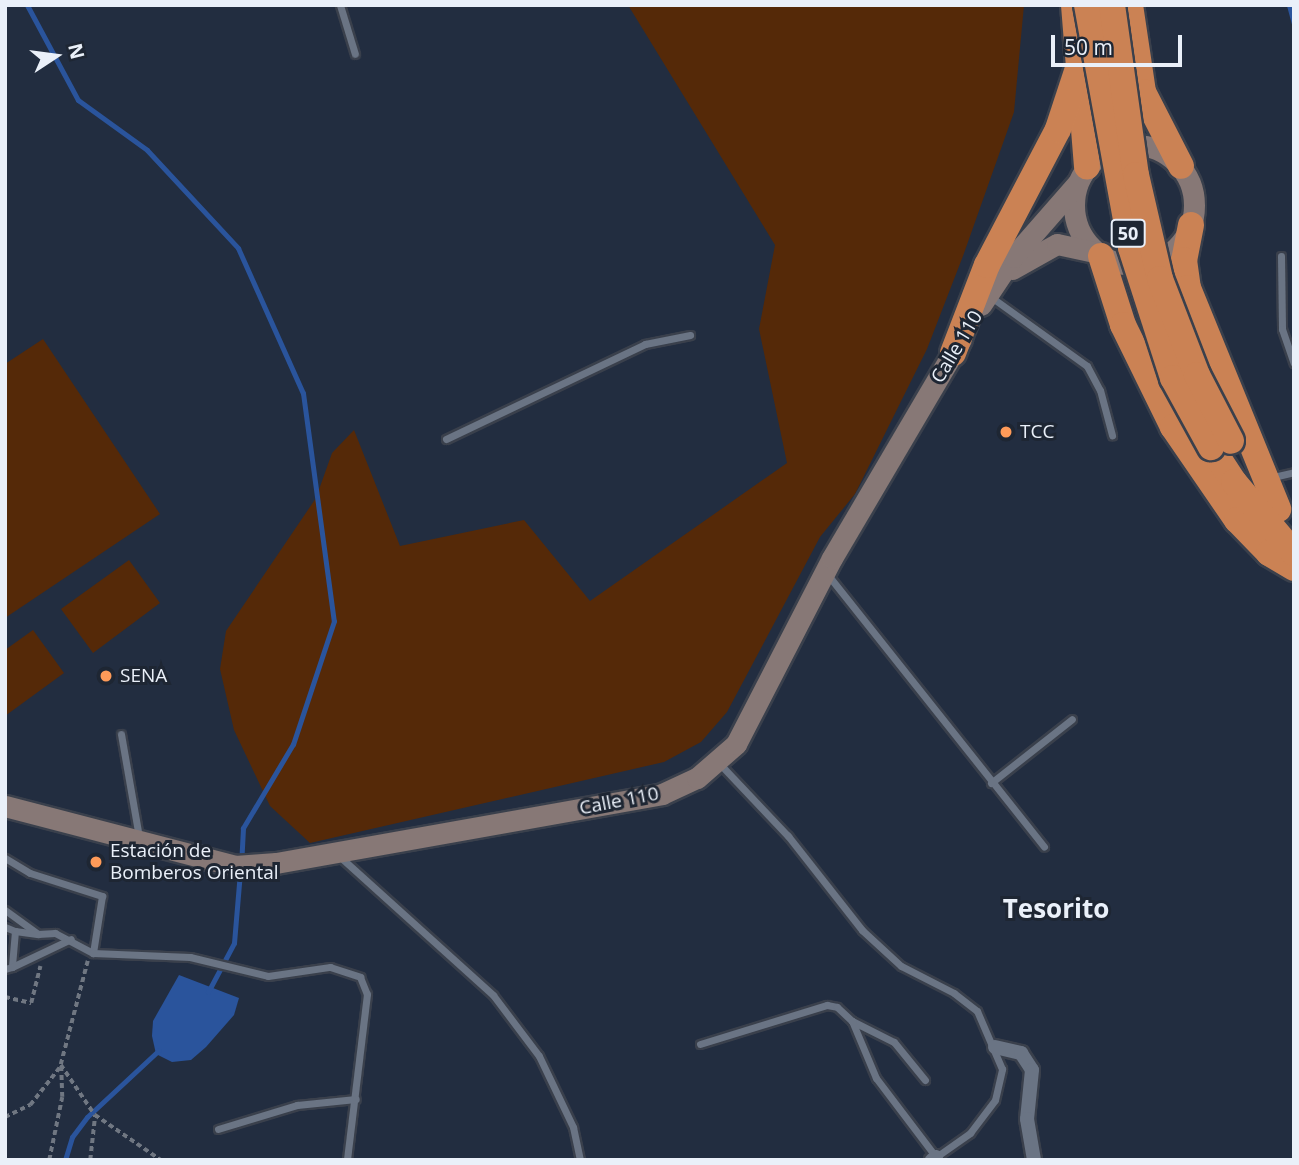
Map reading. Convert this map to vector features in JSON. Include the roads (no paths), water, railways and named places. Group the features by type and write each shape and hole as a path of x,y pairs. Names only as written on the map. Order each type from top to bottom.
{"highway":[{"name":"50","path":"1112,5 1136,175 1160,279 1234,482 1294,553"},
{"path":"1130,5 1143,92 1181,166"},
{"name":"50","path":"1079,13 1130,248 1173,378 1221,444 1286,519"},
{"path":"1079,13 1082,175"},
{"path":"953,353 987,265 1058,129 1080,62"},
{"path":"1191,225 1184,260 1188,288 1281,475 1286,519"},
{"path":"1100,255 1123,325 1173,427 1237,520 1269,553 1294,568"}],"main road":[{"path":"993,285 1057,244 1083,246 1100,255 1131,265 1161,259 1184,239 1191,225 1194,194 1181,166 1152,146 1134,144 1108,150 1082,175 1076,222 1100,255"},
{"name":"Calle 110","path":"5,806 235,866 335,852 662,794 718,762 736,744 825,571 993,285 1082,175"}],"street":[{"path":"995,1047 1021,1053 1032,1070 1027,1119 1034,1160"}],"lane":[{"path":"340,5 355,54"},
{"path":"1281,256 1282,328 1294,363"},
{"path":"993,285 1087,366 1100,390 1112,435"},
{"path":"446,439 645,344 690,335"},
{"path":"825,571 1044,847"},
{"path":"991,783 1072,719"},
{"path":"121,734 132,817 141,840"},
{"path":"718,762 788,836 862,930 901,966 954,993 977,1011 995,1047 1002,1069 995,1100 970,1132 934,1158 876,1078 852,1021"},
{"path":"335,852 493,995 539,1056 573,1128 580,1160"},
{"path":"5,858 30,873 102,896 93,953"},
{"path":"5,910 38,934"},
{"path":"5,927 15,931 71,939 93,953 190,957 268,976 330,967 360,977 367,995 347,1160"},
{"path":"8,968 15,931"},
{"path":"8,968 71,939"},
{"path":"700,1044 827,1005 837,1007 852,1021 894,1042 925,1080"},
{"path":"218,1129 297,1105 356,1099"}],"water":[{"path":"179,975 239,998 234,1015 206,1047 191,1060 172,1062 156,1054 152,1036 153,1021"}],"waterway":[{"path":"27,5 78,100 147,150 238,248 303,393 334,621 293,744 243,828 241,862"},
{"path":"1289,5 1294,24"},
{"path":"208,992 234,943 240,872"},
{"path":"65,1160 72,1137 87,1117 159,1050"}],"place":[{"name":"TCC","path":"1006,432"},
{"name":"SENA","path":"106,676"},
{"name":"Estación de Bomberos Oriental","path":"96,862"}],"district":[{"name":"Tesorito","path":"1056,909"}]}
